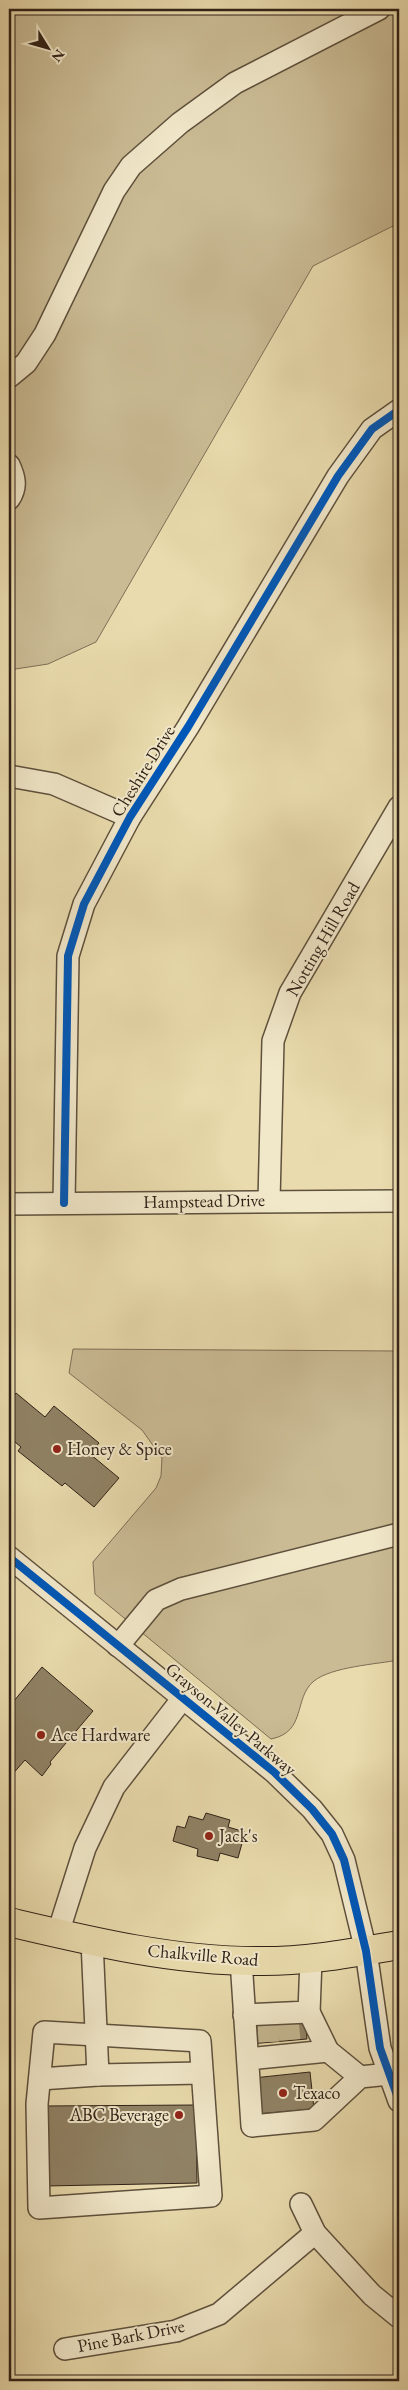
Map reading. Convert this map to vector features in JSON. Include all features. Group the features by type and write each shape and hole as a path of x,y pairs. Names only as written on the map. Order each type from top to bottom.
{"main road":[{"name":"Chalkville Road","path":"9,1922 136,1950 241,1960 311,1958 399,1946"}],"street":[{"path":"9,377 26,363 45,334 114,191 131,166 180,122 235,82 379,9"},
{"name":"Cheshire Drive","path":"64,1203 68,956 84,904 130,818 188,727 338,476 372,429 399,410"},
{"path":"9,465 15,480 14,492 9,500"},
{"path":"9,776 54,784 130,818"},
{"name":"Notting Hill Road","path":"269,1200 273,1041 290,993 399,807"},
{"name":"Hampstead Drive","path":"9,1204 269,1200 399,1201"},
{"path":"118,1646 156,1600 182,1589 399,1534"},
{"name":"Grayson Valley Parkway","path":"9,1557 274,1772 312,1810 332,1834 344,1860 366,1951 380,2048 395,2074 399,2100"},
{"path":"58,1933 85,1848 114,1787 183,1698"},
{"path":"92,1941 98,2075"},
{"path":"284,2016 311,1958"},
{"path":"241,1960 252,2126 314,2120 360,2077 395,2074"},
{"path":"244,2015 284,2016 360,2077"},
{"path":"44,2032 96,2035 200,2041 211,2196 39,2208 37,2104 44,2032"},
{"path":"248,2059 280,2049 328,2051"},
{"path":"40,2079 98,2075 202,2073"},
{"path":"302,2204 315,2233 372,2295 399,2317"},
{"name":"Pine Bark Drive","path":"65,2349 176,2331 218,2314 315,2233"}],"shaded area":[{"path":"9,9 399,9 399,223 313,266 96,642 48,664 9,670"},
{"path":"73,1349 399,1351 399,1660 343,1669 322,1676 314,1681 303,1696 295,1722 290,1729 282,1735 271,1739 95,1594 93,1562 156,1488 161,1476 162,1458 142,1430 69,1373"}],"building":[{"name":"Honey & Spice","path":"16,1393 45,1417 54,1406 99,1443 90,1454 119,1478 94,1507 65,1483 62,1486 18,1451 21,1447 9,1437 9,1402"},
{"name":"Ace Hardware","path":"42,1667 93,1711 50,1762 51,1764 42,1776 25,1760 10,1777 9,1707"},
{"name":"Jack's","path":"206,1813 230,1820 228,1827 245,1832 238,1858 220,1853 218,1861 197,1856 198,1849 173,1841 177,1826 185,1828 189,1816 203,1820"},
{"name":"Texaco","path":"305,2018 307,2039 250,2044 248,2023"},
{"name":"Texaco","path":"310,2072 314,2109 257,2114 253,2078"},
{"path":"196,2105 197,2183 46,2186 44,2106"}],"tunnel":[{"path":"288,2019 290,2041"},
{"path":"268,2021 269,2043"}],"cycle path":[{"path":"64,1203 68,956 84,904 130,817 188,727 338,476 372,429 399,410"},
{"path":"9,1557 274,1772 312,1809 332,1834 344,1860 366,1951 380,2048 399,2101"}],"place":[{"name":"Honey & Spice","path":"57,1449"},
{"name":"Ace Hardware","path":"41,1735"},
{"name":"Jack's","path":"209,1836"},
{"name":"Texaco","path":"283,2093"},
{"name":"ABC Beverage","path":"179,2115"}]}
